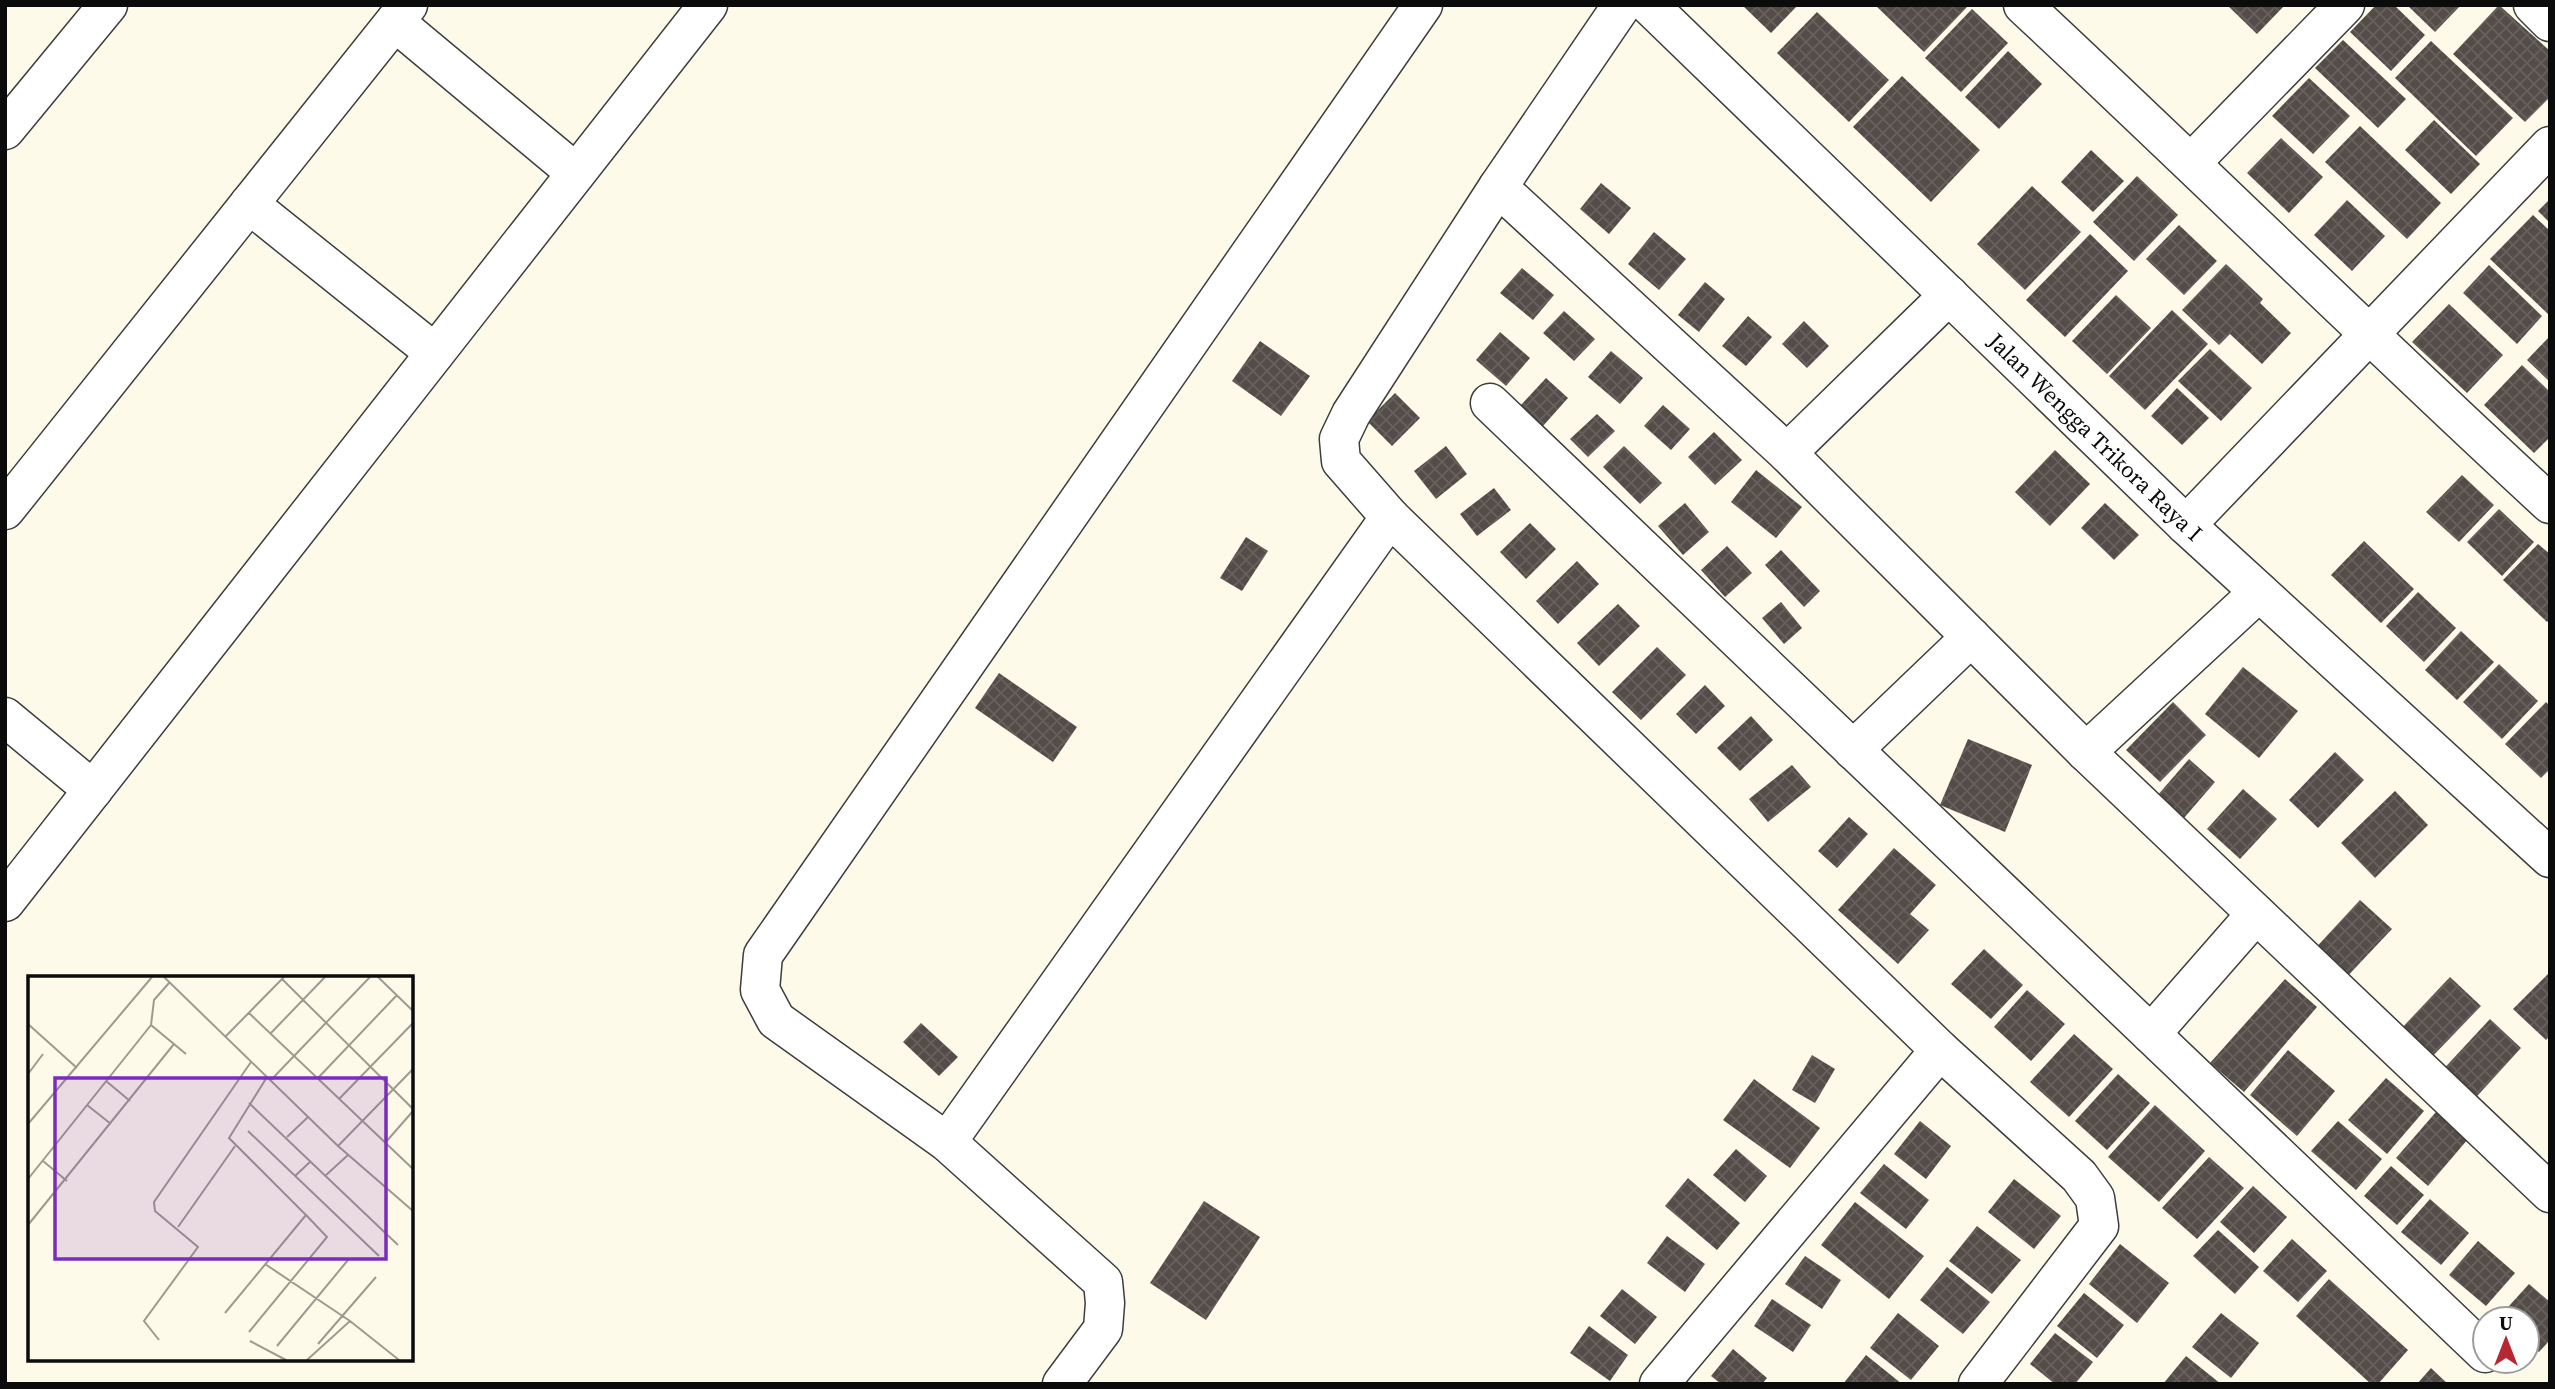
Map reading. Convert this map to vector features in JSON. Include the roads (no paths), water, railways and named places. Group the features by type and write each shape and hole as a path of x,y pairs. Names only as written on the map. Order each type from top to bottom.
{"street":[{"path":"5,130 108,5"},
{"path":"5,902 708,5"},
{"path":"1062,1384 1103,1329 1103,1282 947,1142 776,1020 760,990 763,955 1423,5"},
{"path":"1622,5 1498,187 1351,414 1339,439 1341,461 1390,517 1940,1050 2079,1176 2095,1198 2099,1226 1979,1384"},
{"path":"2023,5 2192,162 2368,334 2547,496"},
{"path":"2192,162 2344,5"},
{"path":"2533,5 2550,22"},
{"name":"Jalan Wengga Trikora Raya I","path":"1662,9 1949,295 2186,524 2550,858"},
{"path":"5,510 402,14 576,173"},
{"path":"2186,524 2550,146"},
{"path":"1498,187 1787,453 2086,752 2550,1193"},
{"path":"249,204 435,353"},
{"path":"1787,453 1949,295"},
{"path":"1490,403 2471,1340"},
{"path":"947,1142 1390,517"},
{"path":"2086,752 2259,592"},
{"path":"1853,750 1971,637"},
{"path":"5,717 93,790"},
{"path":"2151,1034 2256,914"},
{"path":"1659,1384 1940,1050"}]}
